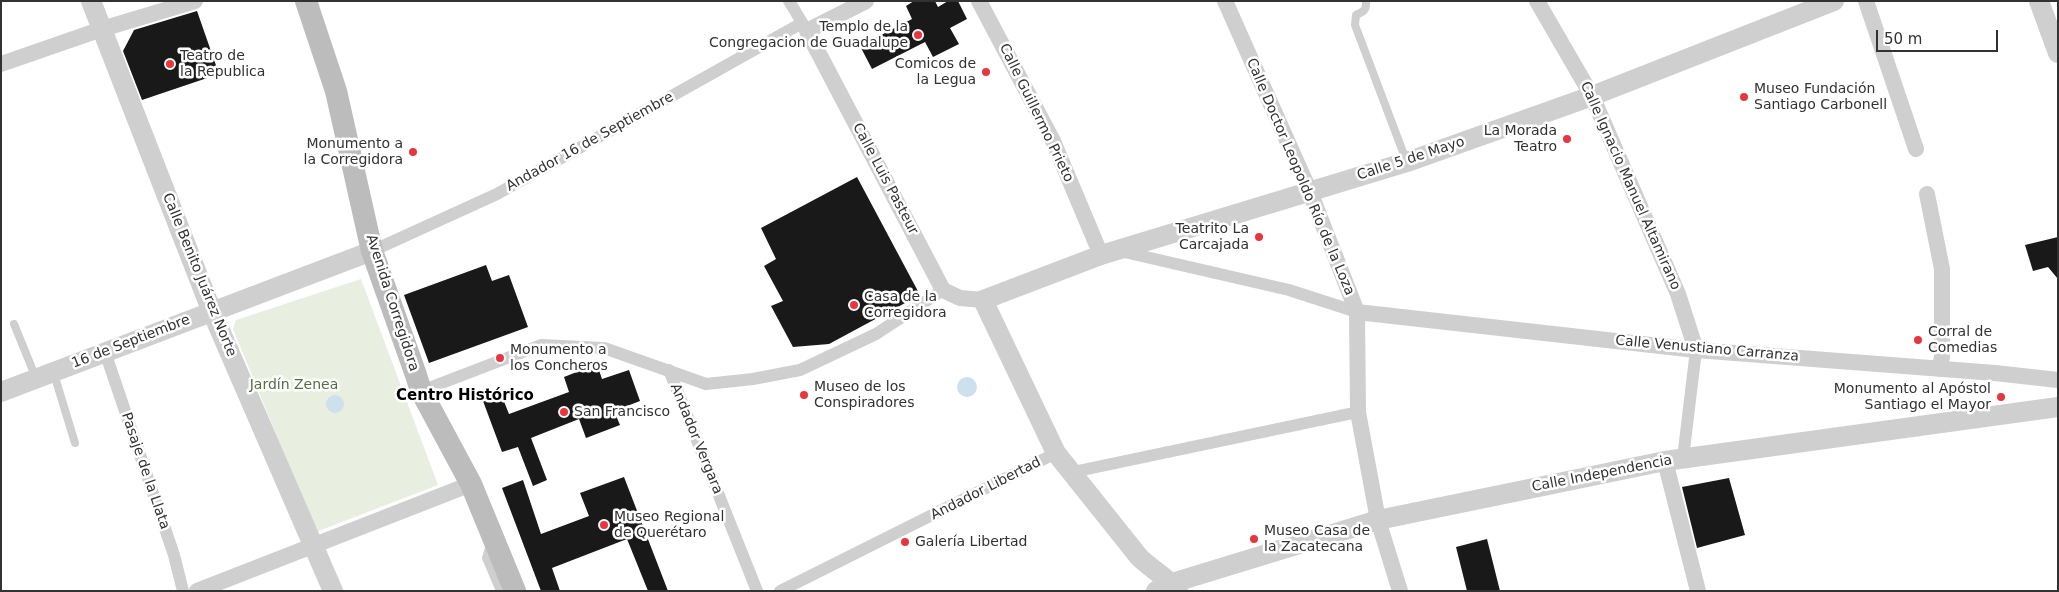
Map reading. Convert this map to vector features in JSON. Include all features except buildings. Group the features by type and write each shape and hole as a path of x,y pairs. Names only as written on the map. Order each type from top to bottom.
{"main road":[{"name":"Avenida Corregidora","path":"306,1 336,91 372,251 421,391 471,484 516,591"}],"street":[{"name":"Calle Benito Juárez Norte","path":"91,1 212,312 333,591"},
{"path":"1,64 102,29 195,1"},
{"path":"789,1 805,27 866,1"},
{"name":"Calle Guillermo Prieto","path":"980,1 1109,253"},
{"name":"Calle Doctor Leopoldo Río de la Loza","path":"1224,1 1310,192 1357,312 1358,412 1378,520 1400,591"},
{"name":"Calle Ignacio Manuel Altamirano","path":"1537,1 1592,96 1678,294 1696,350"},
{"name":"Calle 5 de Mayo","path":"983,300 1109,253 1407,162 1592,96 1834,1"},
{"path":"1866,1 1916,149"},
{"path":"2039,1 2058,53"},
{"name":"Andador 16 de Septiembre","path":"372,251 498,194 805,27"},
{"name":"Calle Luis Pasteur","path":"805,27 943,290"},
{"path":"1927,194 1942,268 1942,357 1939,369"},
{"name":"16 de Septiembre","path":"1,392 372,251"},
{"path":"1109,253 1290,290 1357,312"},
{"path":"677,390 706,384 753,380 800,370 876,334 943,290 960,298 983,300 1056,453 1073,472 1138,557 1169,588"},
{"name":"Calle Venustiano Carranza","path":"1357,312 1696,350 1995,373 2058,380"},
{"path":"421,391 541,345 604,348 706,384"},
{"path":"1696,350 1674,459 1698,591"},
{"name":"Pasaje de la Llata","path":"105,352 174,556 183,591"},
{"name":"Andador Vergara","path":"669,370 757,591"},
{"name":"Calle Independencia","path":"1169,588 1378,520 1674,459 2058,407"},
{"path":"1073,472 1358,412"},
{"name":"Andador Libertad","path":"780,591 1056,453"},
{"path":"198,591 471,484"}],"lane":[{"path":"1366,1 1367,7 1356,16 1355,25 1407,162"},
{"path":"14,324 45,375 75,443"},
{"path":"493,535 486,558 500,591"}],"green space":[{"name":"Jardín Zenea","path":"361,279 438,485 316,532 233,329 236,320"}],"water":[{"path":"967,377 974,380 977,387 974,394 967,397 960,394 957,387 960,380"},
{"path":"335,395 342,397 344,404 342,411 335,413 328,411 326,404 328,397"}],"place":[{"name":"Templo de la Congregacion de Guadalupe","path":"918,35"},
{"name":"Teatro de la Republica","path":"170,64"},
{"name":"Comicos de la Legua","path":"986,72"},
{"name":"Museo Fundación Santiago Carbonell","path":"1744,97"},
{"name":"La Morada Teatro","path":"1567,139"},
{"name":"Monumento a la Corregidora","path":"413,152"},
{"name":"Teatrito La Carcajada","path":"1259,237"},
{"name":"Casa de la Corregidora","path":"854,305"},
{"name":"Corral de Comedias","path":"1918,340"},
{"name":"Monumento a los Concheros","path":"500,358"},
{"name":"Museo de los Conspiradores","path":"804,395"},
{"name":"Monumento al Apóstol Santiago el Mayor","path":"2001,397"},
{"name":"San Francisco","path":"564,412"},
{"name":"Museo Regional de Querétaro","path":"604,525"},
{"name":"Museo Casa de la Zacatecana","path":"1254,539"},
{"name":"Galería Libertad","path":"905,542"}],"district":[{"name":"Centro Histórico","path":"465,396"}]}
